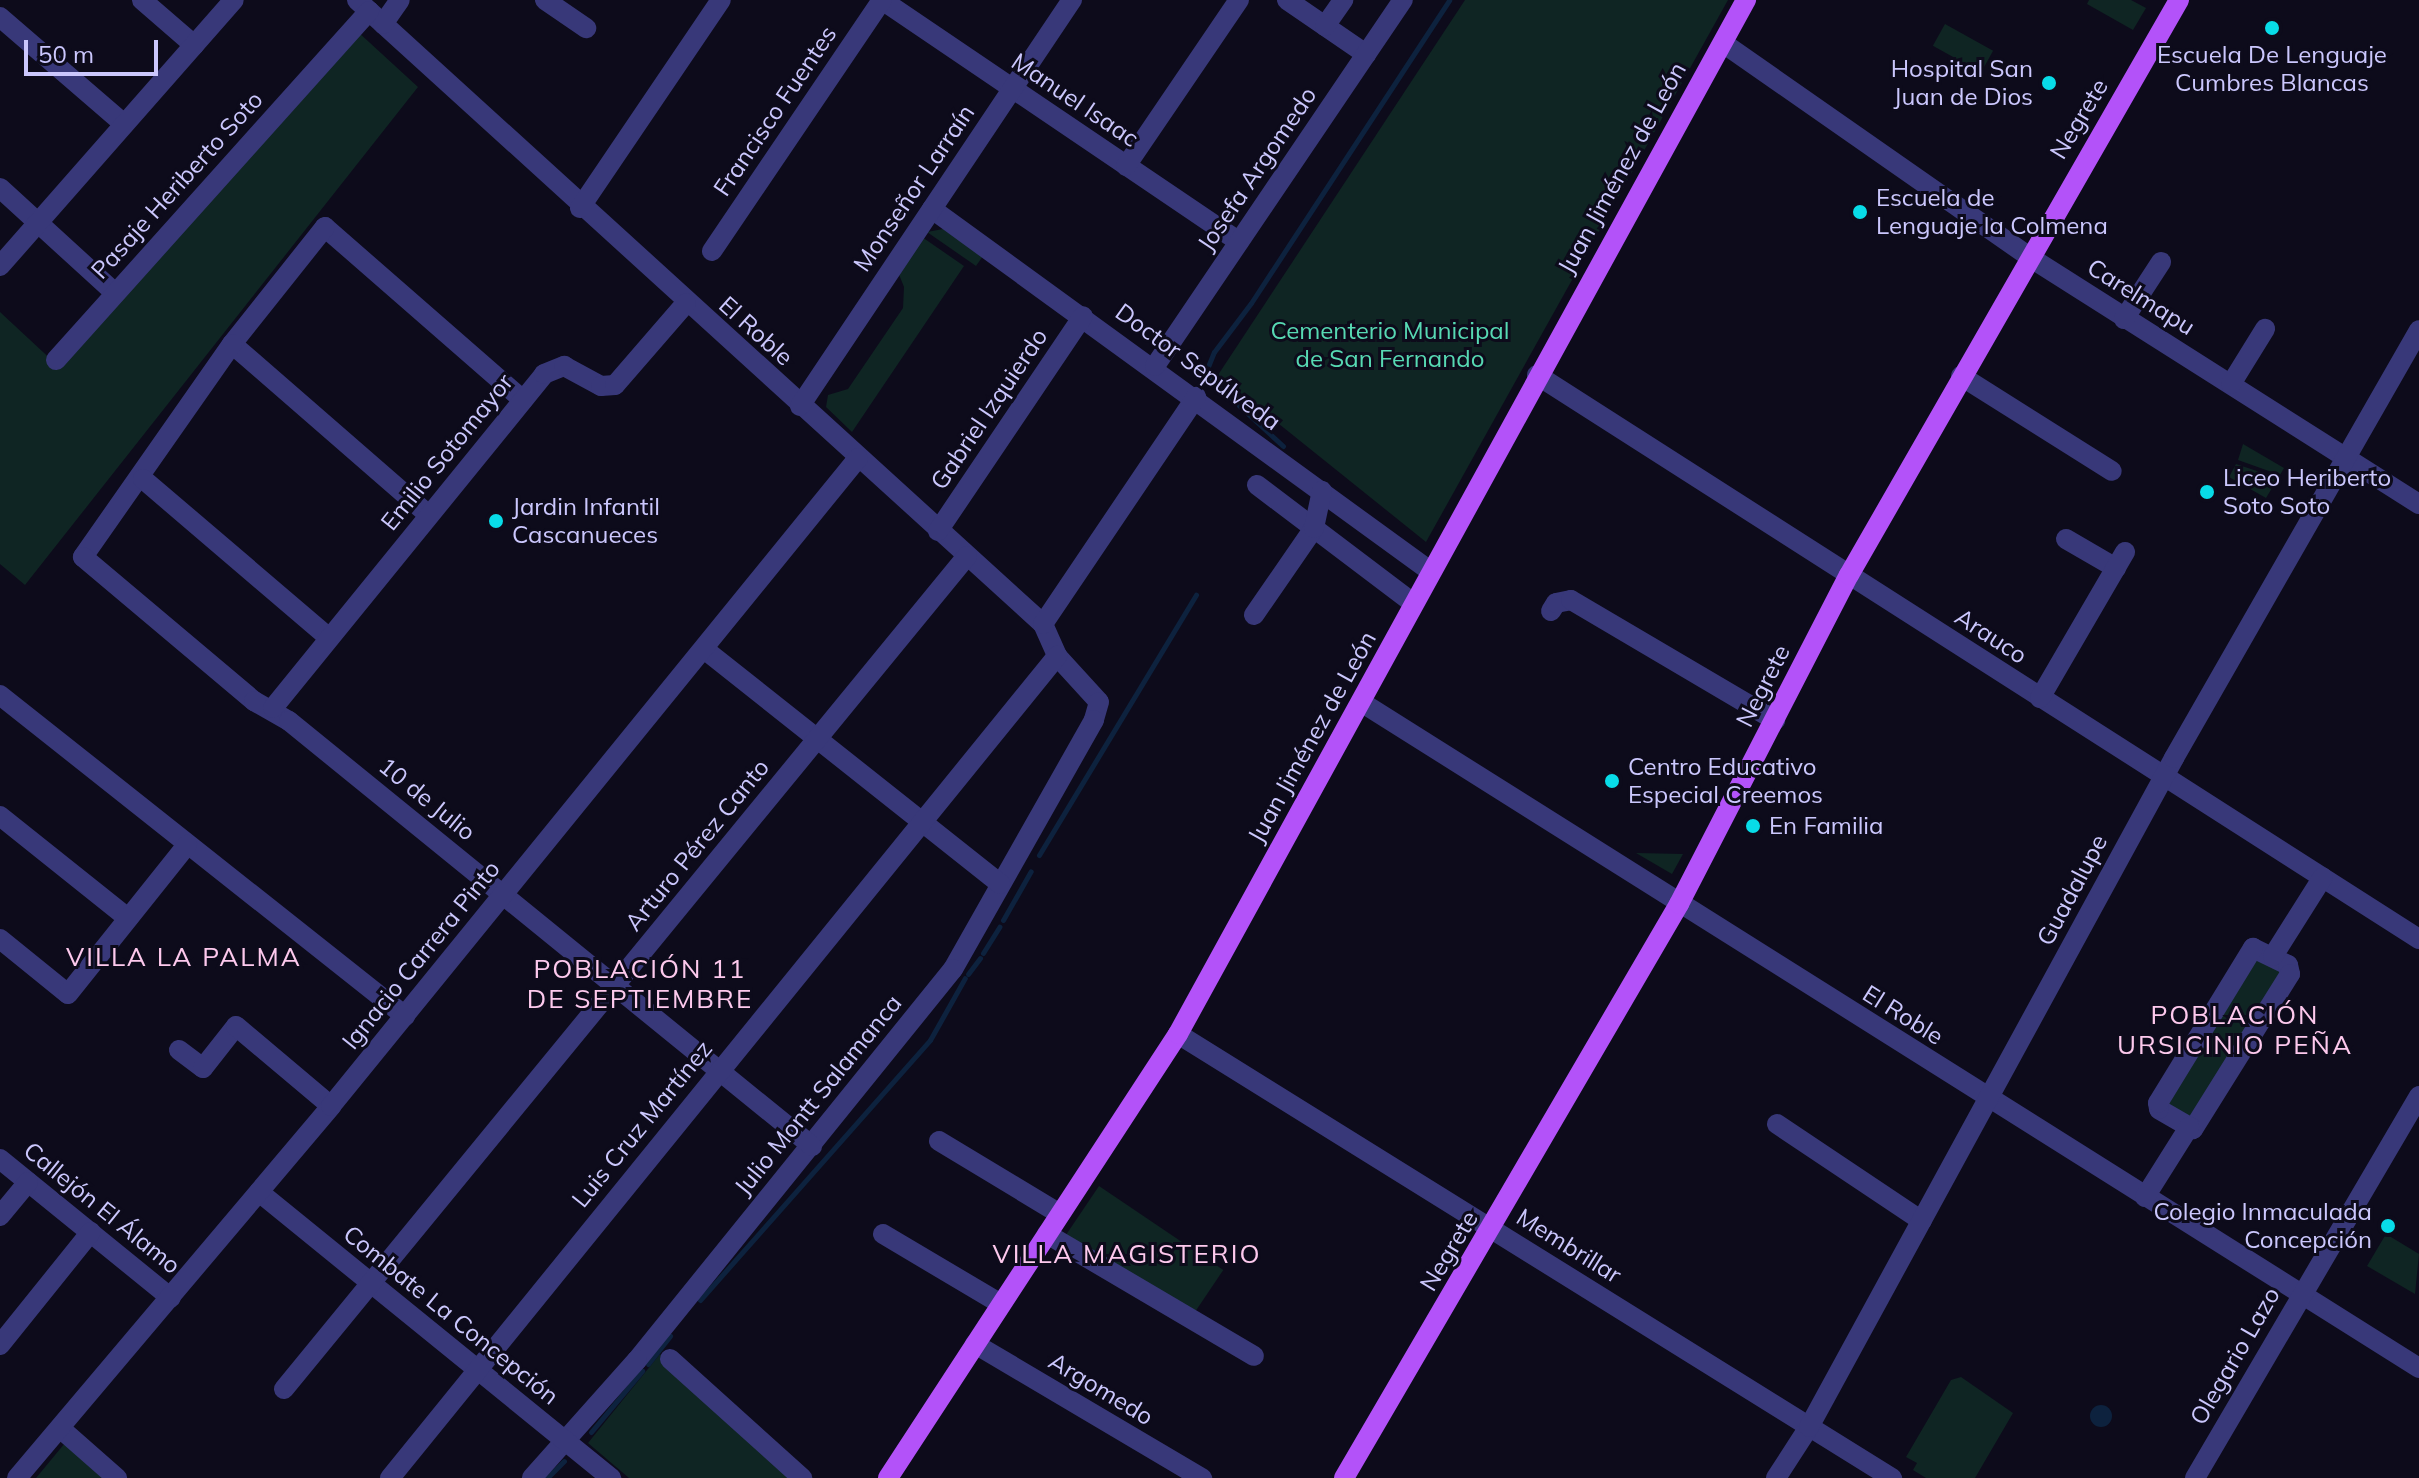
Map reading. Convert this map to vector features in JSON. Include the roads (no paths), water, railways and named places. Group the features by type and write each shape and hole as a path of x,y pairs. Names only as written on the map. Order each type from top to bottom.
{"main road":[{"name":"Juan Jiménez de León","path":"888,1478 1178,1034 1537,375 1746,0"},
{"name":"Negrete","path":"1344,1478 1679,904 1849,575 2028,256 2179,0"}],"street":[{"path":"142,0 194,45"},
{"path":"0,266 234,0"},
{"name":"Pasaje Heriberto Soto","path":"56,360 370,12 400,0"},
{"path":"545,0 586,28"},
{"path":"580,208 721,0"},
{"name":"Manuel Isaac","path":"882,0 1239,242"},
{"name":"Francisco Fuentes","path":"712,251 882,0"},
{"name":"Monseñor Larraín","path":"800,406 1072,0"},
{"path":"1126,166 1239,0"},
{"path":"1287,0 1366,54"},
{"path":"1325,26 1343,0"},
{"name":"Josefa Argomedo","path":"1155,366 1403,0"},
{"name":"El Roble","path":"370,12 580,208 1043,624 1057,656 1097,697 1098,712"},
{"path":"0,17 124,124"},
{"name":"Carelmapu","path":"1723,43 2028,256 2419,504"},
{"path":"0,188 115,293"},
{"name":"Doctor Sepúlveda","path":"932,209 1155,366 1430,571"},
{"path":"329,638 143,479 232,344 325,227 523,400"},
{"path":"2124,319 2161,262"},
{"name":"Emilio Sotomayor","path":"273,708 550,369 564,366 601,386 615,385 686,303"},
{"name":"Gabriel Izquierdo","path":"938,531 1083,316"},
{"path":"2231,384 2265,329"},
{"name":"Guadalupe","path":"1776,1478 1809,1427 2164,775 2419,330"},
{"path":"232,344 429,515"},
{"name":"Arauco","path":"1537,375 2419,939"},
{"path":"1961,376 2112,471"},
{"path":"1043,624 1196,397"},
{"name":"Ignacio Carrera Pinto","path":"17,1478 331,1106 858,458"},
{"name":"10 de Julio","path":"143,479 83,557 254,701 273,708 812,1146"},
{"path":"1257,485 1413,603"},
{"path":"1254,615 1314,528 1322,491"},
{"path":"2040,698 2121,560 2066,539"},
{"name":"Arturo Pérez Canto","path":"284,1389 967,556"},
{"path":"1551,611 1556,603 1571,600 1775,720"},
{"path":"704,649 1000,884"},
{"name":"Luis Cruz Martínez","path":"390,1478 1057,656"},
{"path":"0,695 405,1016"},
{"name":"El Roble","path":"1361,702 2419,1368"},
{"name":"Julio Montt Salamanca","path":"532,1478 812,1146 953,969 1098,712"},
{"path":"0,816 128,918"},
{"path":"0,939 68,994 187,845"},
{"path":"2273,956 2323,877"},
{"path":"2259,948 2273,956 2288,965 2290,974 2198,1128 2189,1127 2159,1109 2158,1103 2249,951 2259,948"},
{"path":"179,1050 203,1068 236,1026 331,1106"},
{"name":"Membrillar","path":"1178,1034 1892,1478"},
{"name":"Olegario Lazo","path":"2195,1478 2419,1096"},
{"path":"1777,1124 1922,1221"},
{"path":"2145,1197 2189,1127"},
{"path":"939,1141 1060,1214"},
{"name":"Callejón El Álamo","path":"0,1159 171,1298"},
{"path":"0,1216 28,1182"},
{"name":"Combate La Concepción","path":"259,1192 611,1478"},
{"path":"0,1345 91,1232"},
{"path":"883,1234 1001,1304"},
{"path":"1047,1234 1254,1356"},
{"name":"Argomedo","path":"975,1344 1202,1478"},
{"path":"670,1359 802,1478"},
{"path":"60,1428 117,1478"}],"water":[{"path":"2097,1405 2105,1405 2112,1416 2105,1427 2097,1427 2090,1420 2090,1412"}],"waterway":[{"path":"1283,446 1205,374 1214,352 1251,303 1449,0"},
{"path":"1039,855 1196,595"},
{"path":"1003,920 1031,871"},
{"path":"983,953 999,927"},
{"path":"968,974 980,958"},
{"path":"700,1300 930,1040 965,978"},
{"path":"648,1364 670,1336"},
{"path":"591,1432 642,1371"},
{"path":"547,1478 564,1461"}],"place":[{"name":"Escuela De Lenguaje Cumbres Blancas","path":"2272,28"},
{"name":"Hospital San Juan de Dios","path":"2049,83"},
{"name":"Escuela de Lenguaje la Colmena","path":"1860,212"},
{"name":"Liceo Heriberto Soto Soto","path":"2207,492"},
{"name":"Jardin Infantil Cascanueces","path":"496,521"},
{"name":"Centro Educativo Especial Creemos","path":"1612,781"},
{"name":"En Familia","path":"1753,826"},
{"name":"Colegio Inmaculada Concepción","path":"2388,1226"}],"district":[{"name":"VILLA LA PALMA","path":"184,957"},
{"name":"POBLACIÓN 11 DE SEPTIEMBRE","path":"640,984"},
{"name":"POBLACIÓN URSICINIO PEÑA","path":"2235,1030"},
{"name":"VILLA MAGISTERIO","path":"1127,1254"}],"park label":[{"name":"Cementerio Municipal de San Fernando","path":"1390,345"}]}
